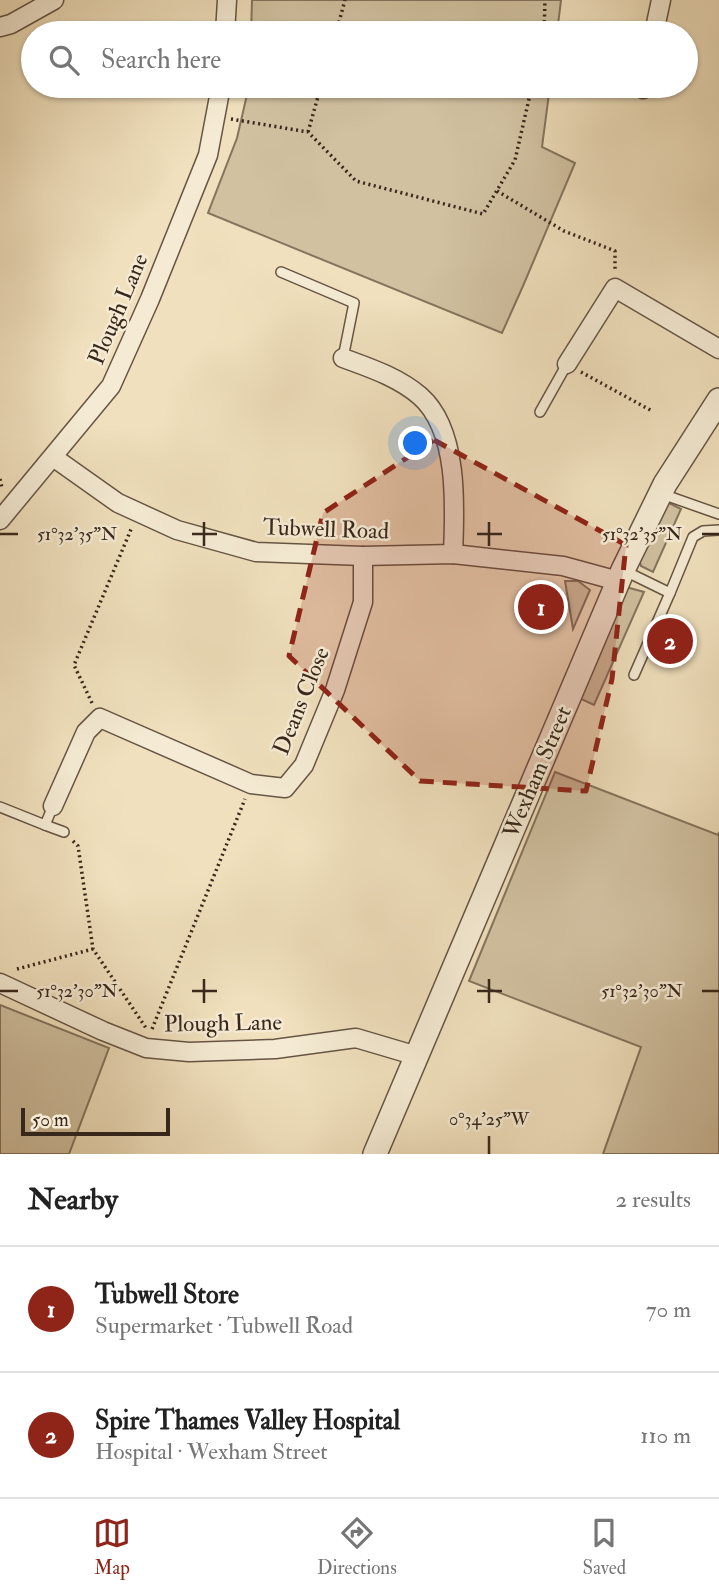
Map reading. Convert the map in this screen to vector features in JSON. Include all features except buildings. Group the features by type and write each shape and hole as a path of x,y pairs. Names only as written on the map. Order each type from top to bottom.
{"street":[{"path":"0,27 11,24 54,0"},
{"path":"226,21 227,0"},
{"path":"657,21 661,0"},
{"name":"Plough Lane","path":"0,520 111,386 150,299 208,155 219,98"},
{"path":"567,364 615,288 719,349"},
{"path":"344,358 389,376 411,390 421,397 440,423 451,462 453,554"},
{"name":"Wexham Street","path":"375,1154 621,576 660,493 719,400"},
{"name":"Tubwell Road","path":"53,457 118,503 177,530 256,552 363,556 453,554 563,566 621,576"},
{"name":"Deans Close","path":"100,718 251,784 285,788 304,765 335,690 363,603 363,556"},
{"path":"53,806 86,732 100,718"},
{"name":"Plough Lane","path":"7,977 103,1031 146,1048 188,1052 275,1049 356,1038 416,1056"}],"lane":[{"path":"281,272 354,303 344,358"},
{"path":"540,412 567,364"},
{"path":"660,493 719,514"},
{"path":"634,675 694,537 703,531 719,530"},
{"path":"621,576 670,593"},
{"path":"44,825 53,806"},
{"path":"0,807 64,832"}],"path":[{"path":"339,21 345,0"},
{"path":"544,21 545,0"},
{"path":"308,132 318,98"},
{"path":"215,117 308,132 356,181 483,214 514,160 529,98"},
{"path":"496,191 564,231 615,251 615,288"},
{"path":"567,364 652,411"},
{"path":"100,718 74,665 138,512"},
{"path":"64,832 78,846 93,949 150,1035 251,784"},
{"path":"7,977 93,949"}],"highlighted area":[{"path":"434,440 626,545 612,679 586,791 420,781 289,656 323,513"}],"shaded area":[{"path":"252,0 561,0 558,21 251,21"},
{"path":"246,98 548,98 542,147 575,163 502,333 208,213 237,138"},
{"path":"665,501 681,509 653,572 641,566 638,555"},
{"path":"565,581 578,581 590,590 573,629"},
{"path":"626,587 644,592 594,705 579,698"},
{"path":"555,772 718,835 719,832 719,1154 603,1154 641,1047 469,981"},
{"path":"0,1005 109,1048 69,1154 0,1154"}],"place":[{"name":"Tubwell Store","path":"541,607"},
{"name":"Spire Thames Valley Hospital","path":"670,641"}]}
